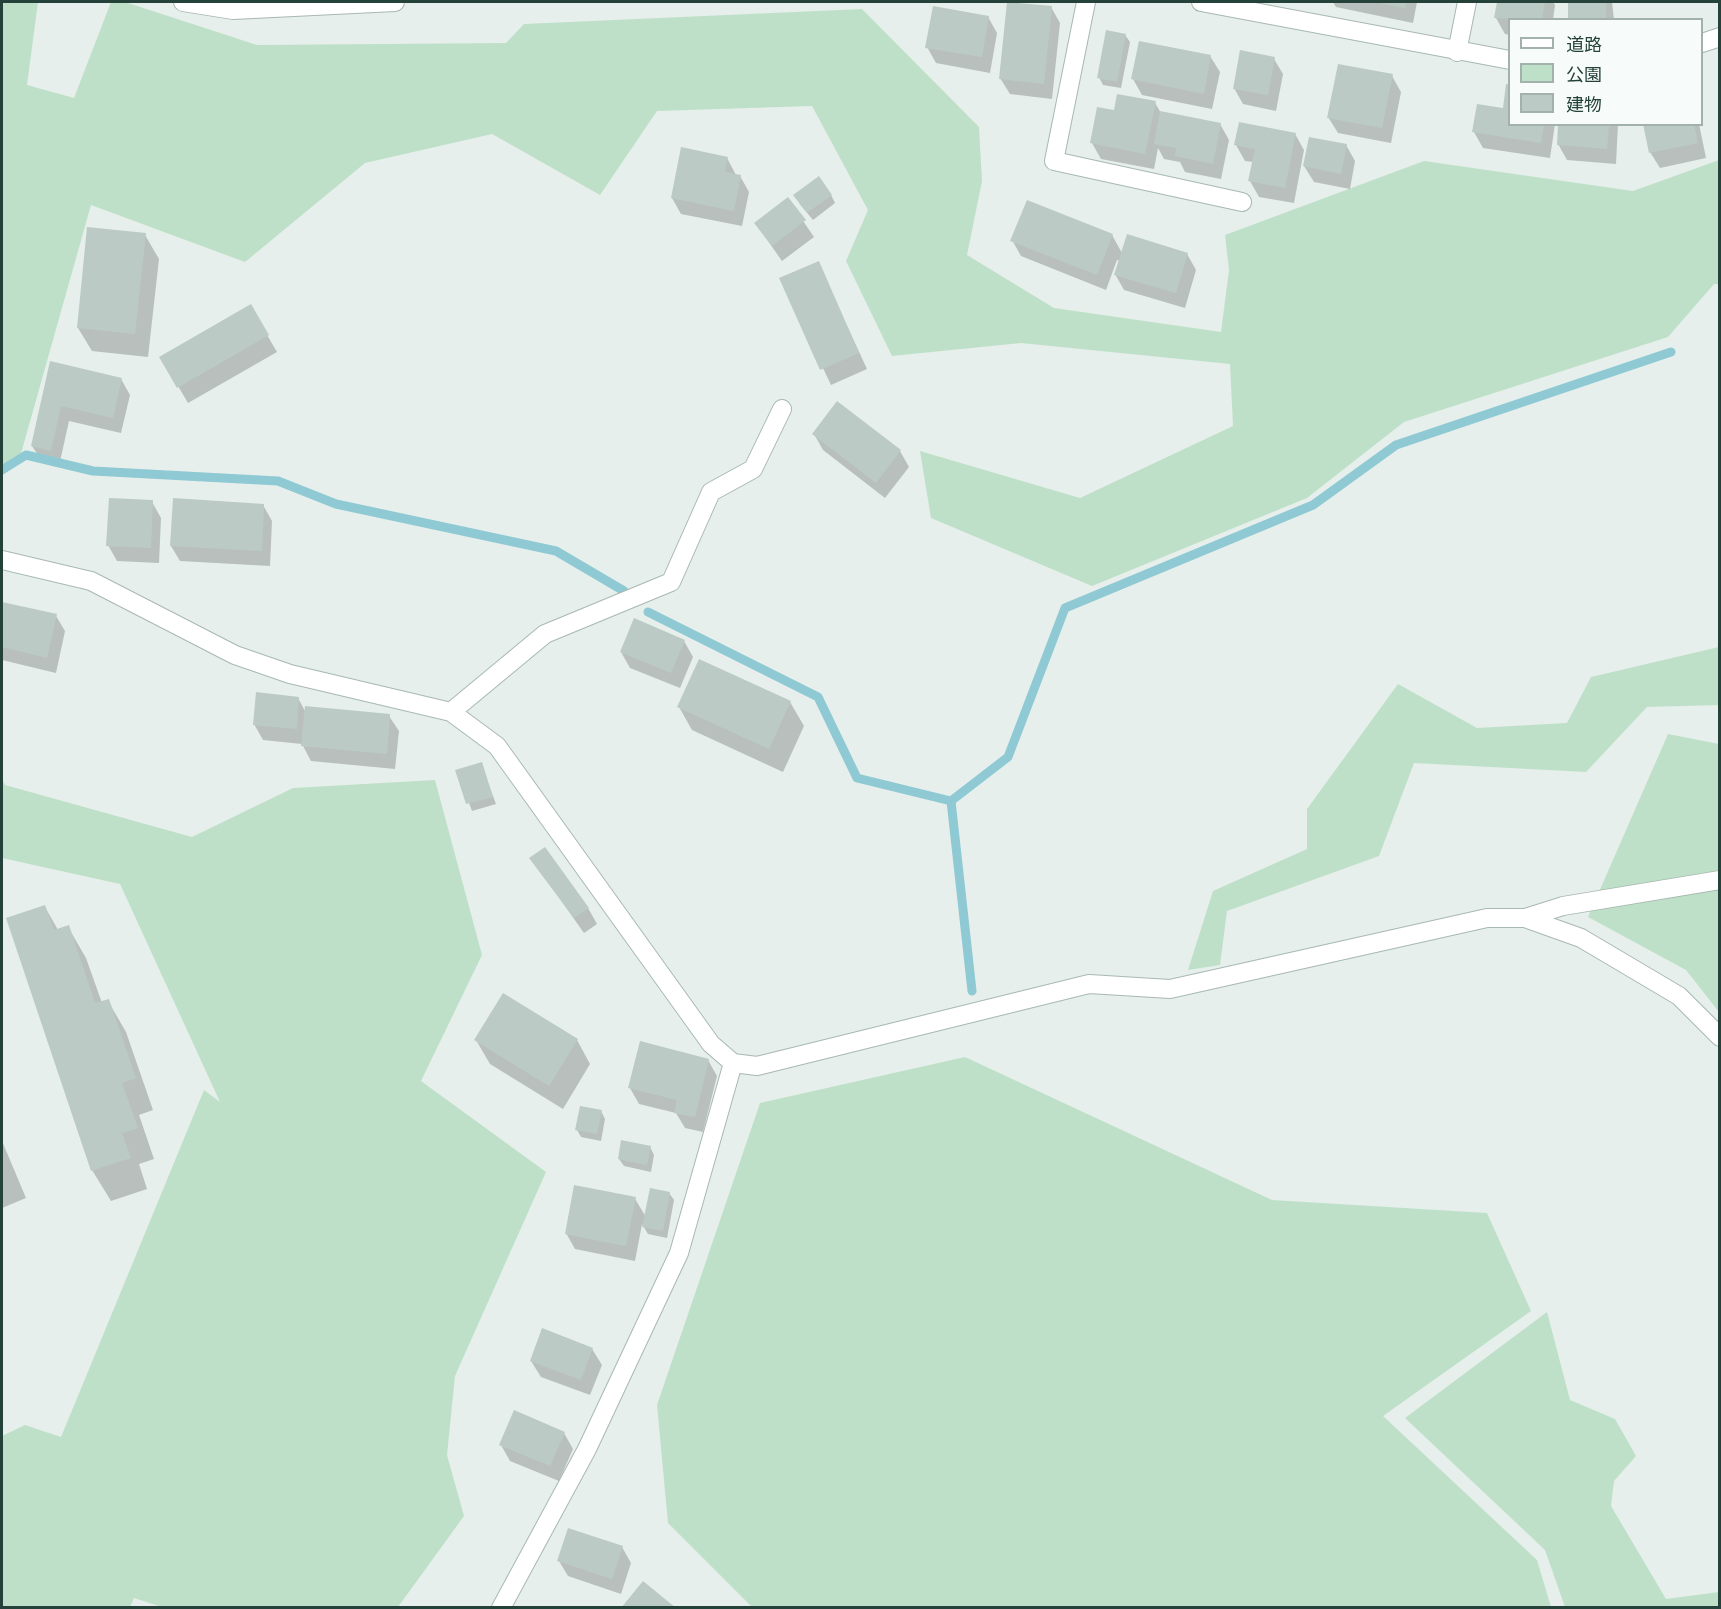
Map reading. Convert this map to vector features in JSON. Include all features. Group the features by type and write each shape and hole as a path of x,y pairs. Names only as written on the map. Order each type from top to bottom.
{"street":[{"path":"183,2 233,10 395,2"},
{"path":"1086,2 1054,161 1242,202"},
{"path":"1201,2 1508,60"},
{"path":"1457,52 1467,2"},
{"path":"1703,42 1719,37"},
{"path":"451,712 544,634 671,582 711,492 753,470 782,409"},
{"path":"2,560 91,581 235,655 290,674 451,712 497,746 711,1044 733,1064 757,1066 1089,984 1170,989 1487,918 1525,918 1563,906 1719,880"},
{"path":"1525,918 1581,938 1679,996 1719,1037"},
{"path":"501,1608 587,1449 679,1253 733,1064"}],"green space":[{"path":"2,2 38,2 27,85 74,98 111,2 125,2 257,45 506,43 524,24 862,9 979,127 982,181 967,255 1054,308 1221,332 1229,270 1225,235 1424,161 1633,191 1719,160 1719,284 1714,284 1668,337 1404,422 1307,498 1092,586 931,518 920,451 1080,498 1233,426 1230,364 1021,343 892,356 846,261 868,210 812,106 657,111 600,195 492,134 365,163 245,262 91,205 20,457 2,471"},
{"path":"1719,647 1719,705 1647,707 1586,772 1414,763 1379,856 1227,911 1220,965 1188,970 1213,891 1307,849 1307,809 1398,684 1477,728 1567,723 1591,677"},
{"path":"1668,734 1719,744 1719,1012 1686,970 1588,917"},
{"path":"2,779 5,785 192,837 293,788 435,780 482,955 421,1081 546,1172 455,1376 447,1455 464,1516 398,1607 165,1608 134,1598 130,1607 2,1607 2,1436 25,1425 61,1437 204,1090 220,1102 120,884 2,858"},
{"path":"965,1057 1272,1200 1487,1213 1531,1311 1383,1416 1537,1560 1551,1607 752,1607 668,1523 657,1405 760,1103"},
{"path":"1547,1312 1570,1400 1615,1419 1636,1456 1614,1481 1611,1506 1666,1599 1719,1592 1719,1607 1565,1607 1545,1550 1405,1418"}],"building":[{"path":"1007,2 1052,6 1044,84 999,79"},
{"path":"1379,2 1406,2 1405,8"},
{"path":"1497,2 1545,2 1542,18 1494,18"},
{"path":"1568,2 1606,2 1606,18 1568,18"},
{"path":"933,6 989,16 982,57 925,48"},
{"path":"1106,30 1126,34 1117,82 1097,78"},
{"path":"1139,41 1211,55 1204,94 1131,79"},
{"path":"1240,50 1275,57 1268,95 1233,89"},
{"path":"1338,64 1393,74 1382,128 1327,118"},
{"path":"1506,84 1508,84 1508,126 1544,126 1541,143 1472,132 1477,104 1503,108"},
{"path":"1117,94 1156,101 1145,154 1090,143 1097,107 1114,110"},
{"path":"1160,111 1221,123 1213,164 1175,156 1176,148 1154,144"},
{"path":"1239,122 1296,133 1285,188 1248,181 1255,149 1234,145"},
{"path":"1558,126 1609,126 1607,149 1557,145"},
{"path":"1643,126 1694,126 1698,143 1649,153"},
{"path":"1309,137 1347,144 1341,174 1303,166"},
{"path":"681,147 728,157 725,172 741,175 734,211 671,198"},
{"path":"819,176 832,195 807,213 793,195"},
{"path":"788,197 806,220 772,246 754,223"},
{"path":"1027,200 1113,234 1097,275 1010,241"},
{"path":"87,227 146,233 135,334 77,328"},
{"path":"1127,234 1188,253 1176,293 1114,275"},
{"path":"819,261 859,353 820,370 779,278"},
{"path":"251,304 269,335 177,388 159,357"},
{"path":"50,361 122,378 113,418 61,406 51,451 31,446"},
{"path":"837,401 901,450 876,483 812,434"},
{"path":"109,498 153,500 151,548 106,546"},
{"path":"173,498 264,504 262,551 170,546"},
{"path":"2,602 57,614 47,658 2,647"},
{"path":"634,618 685,640 671,673 620,652"},
{"path":"699,659 791,701 769,749 677,707"},
{"path":"256,692 299,697 297,729 253,725"},
{"path":"305,706 390,714 387,754 301,746"},
{"path":"482,762 493,797 466,804 455,770"},
{"path":"545,847 589,908 574,918 529,858"},
{"path":"45,905 54,930 69,925 95,1003 109,999 136,1078 122,1083 138,1128 122,1133 131,1158 91,1171 6,918"},
{"path":"503,993 578,1039 549,1086 474,1040"},
{"path":"640,1041 709,1059 695,1117 674,1113 677,1100 628,1088"},
{"path":"580,1106 602,1110 597,1134 575,1130"},
{"path":"621,1140 651,1146 647,1165 618,1159"},
{"path":"574,1185 636,1197 626,1246 565,1234"},
{"path":"650,1188 670,1192 663,1231 642,1227"},
{"path":"542,1328 593,1348 581,1380 530,1361"},
{"path":"514,1410 565,1432 550,1466 499,1445"},
{"path":"568,1528 623,1546 612,1579 557,1561"},
{"path":"643,1581 676,1608 621,1608"}],"waterway":[{"path":"648,612 818,697 857,778 951,801 1008,757 1065,608 1313,505 1396,445 1671,352"},
{"path":"2,470 26,455 93,471 278,481 336,504 556,551 624,591"},
{"path":"951,801 972,991"}]}
